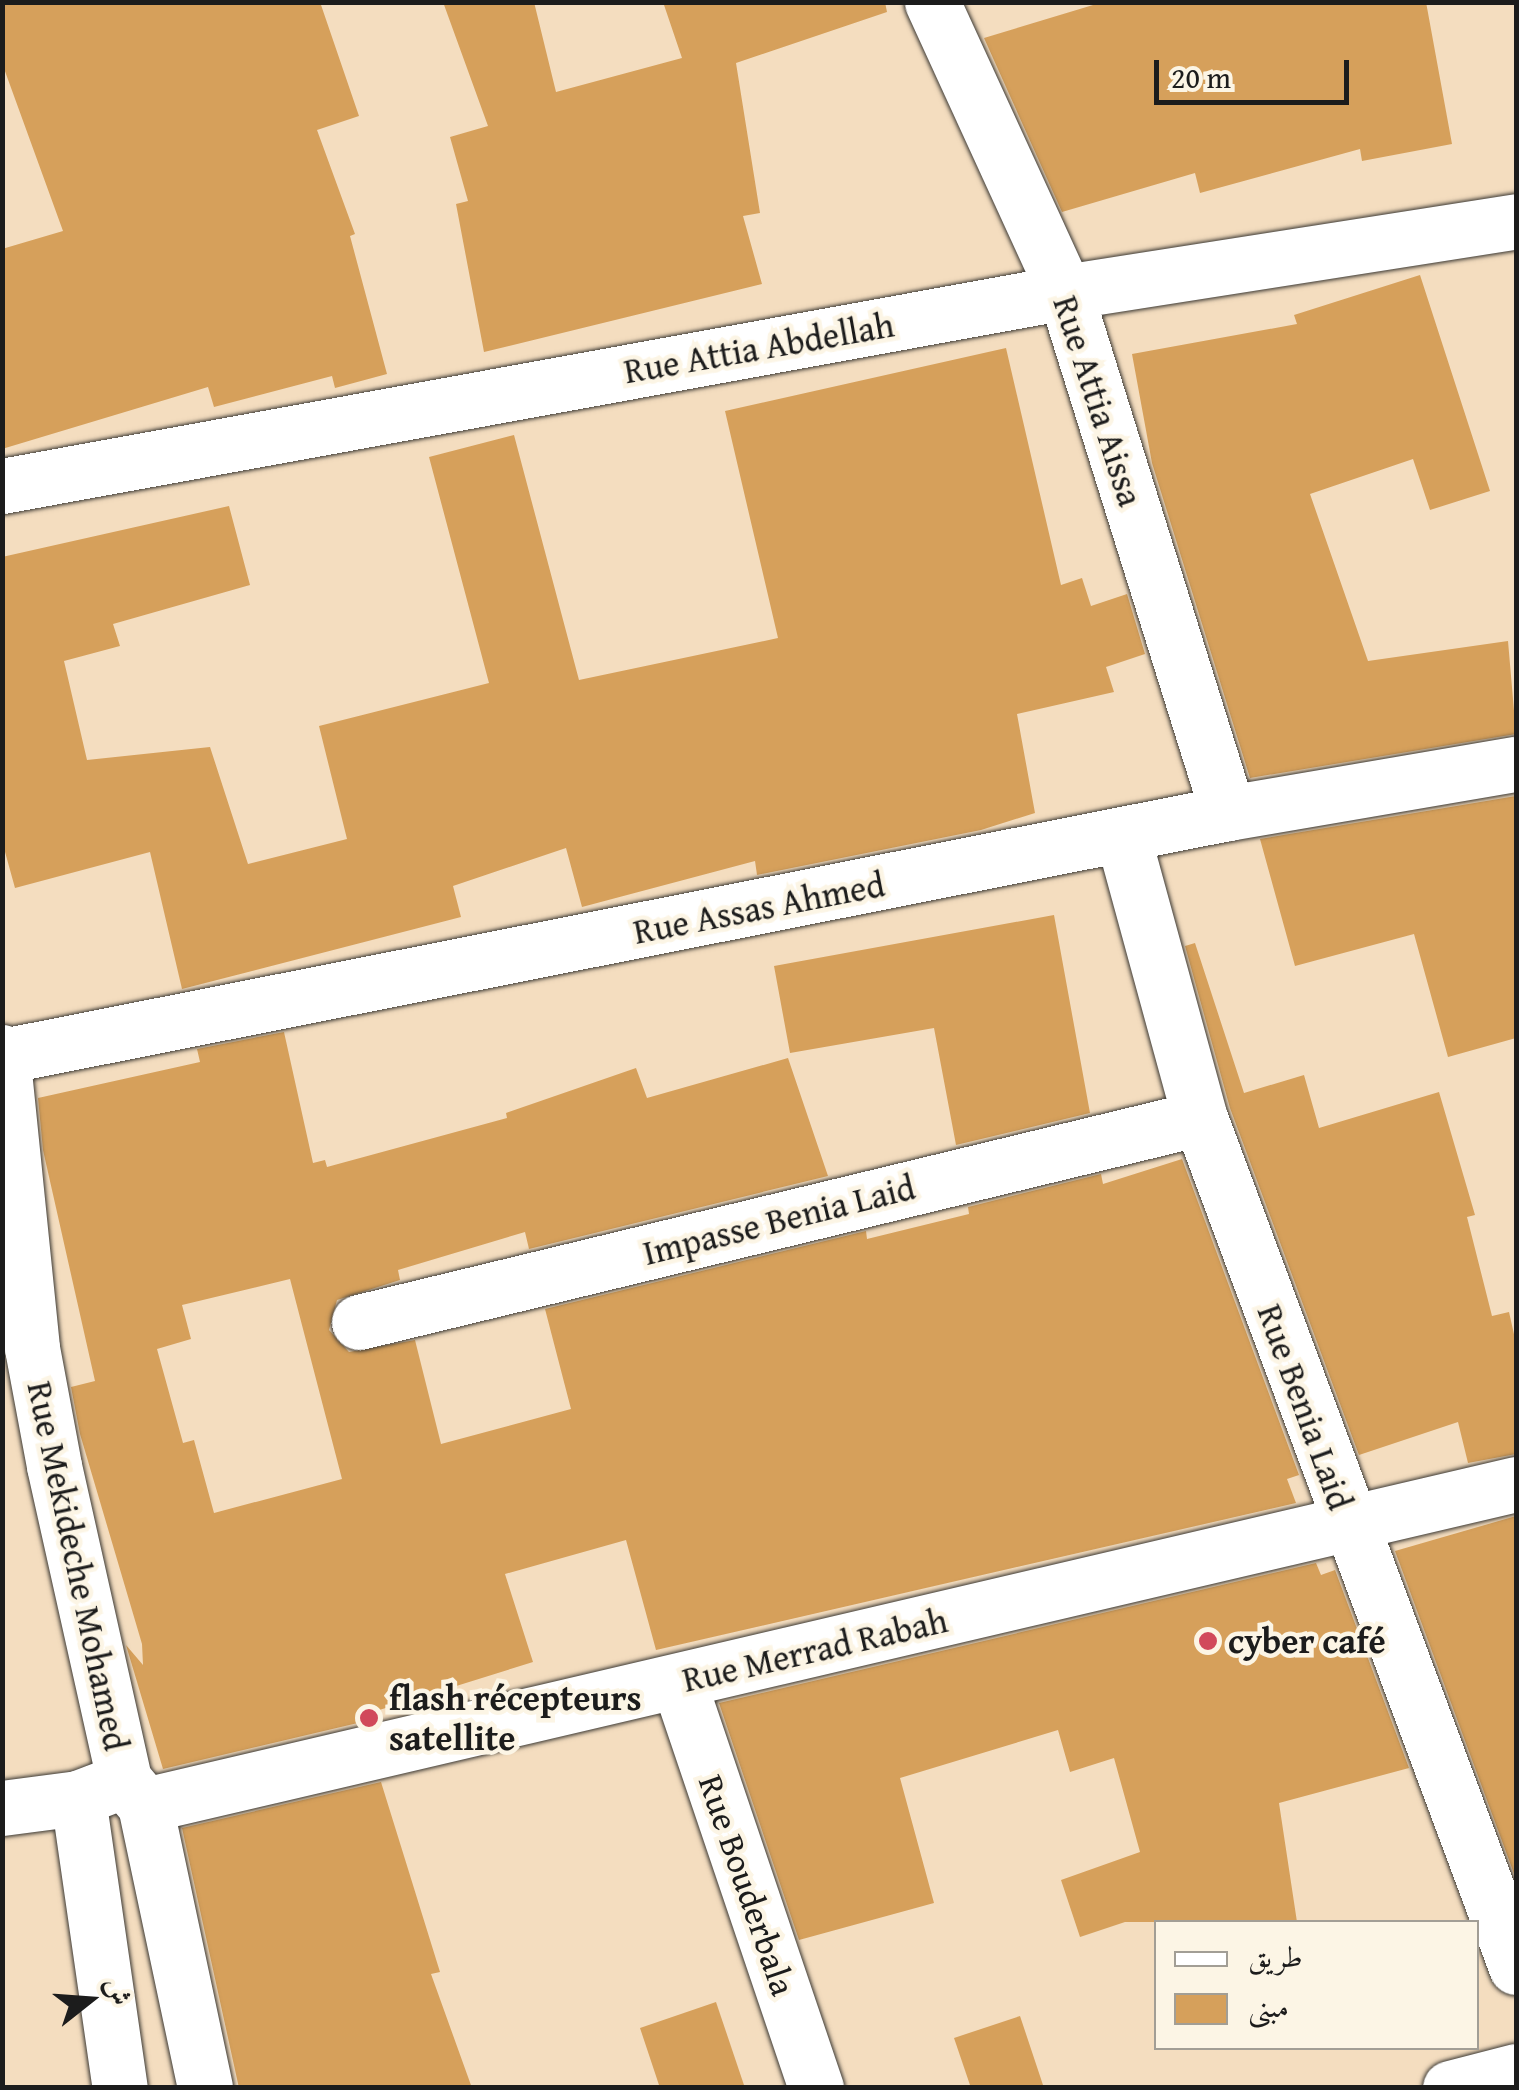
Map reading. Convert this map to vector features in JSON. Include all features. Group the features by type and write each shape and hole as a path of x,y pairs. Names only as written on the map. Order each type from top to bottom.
{"street":[{"name":"Rue Attia Aissa","path":"932,2 1065,292 1228,813"},
{"name":"Rue Attia Abdellah","path":"2,486 1065,292 1516,221"},
{"name":"Rue Assas Ahmed","path":"3,1054 1123,837 1228,813 1516,764"},
{"name":"Rue Benia Laid","path":"1123,837 1200,1118 1516,1967"},
{"name":"Rue Mekideche Mohamed","path":"3,1054 32,1348 116,1794"},
{"name":"Impasse Benia Laid","path":"359,1322 1200,1118"},
{"path":"2,1412 54,1466"},
{"name":"Rue Merrad Rabah","path":"2,1808 116,1794 680,1683 1516,1484"},
{"name":"Rue Bouderbala","path":"680,1683 816,2088"},
{"path":"116,1794 120,2088"},
{"path":"116,1794 205,2088"},
{"path":"1450,2088 1516,2071"}],"building":[{"path":"2,2 320,2 359,116 317,130 355,234 350,236 387,374 335,388 332,376 214,407 208,387 2,449 2,249 63,231 2,63"},
{"path":"443,2 534,2 556,92 682,58 663,2 885,2 887,12 736,63 760,213 743,216 762,284 484,352 456,204 468,201 450,137 488,126"},
{"path":"1103,2 1426,2 1452,144 1362,161 1360,149 1200,193 1195,173 1062,212 984,38"},
{"path":"1420,275 1490,491 1430,510 1413,459 1310,494 1368,661 1508,641 1516,734 1250,778 1152,463 1132,354 1297,324 1294,315"},
{"path":"1006,348 1061,585 1082,578 1091,606 1127,594 1145,654 1106,667 1114,692 1017,714 1035,813 981,830 757,875 755,861 582,907 566,848 453,886 461,917 182,989 150,852 15,888 2,841 2,557 229,506 250,585 113,624 120,646 64,661 87,760 210,747 248,864 347,839 319,726 489,683 429,457 514,435 579,680 778,638 725,411"},
{"path":"1516,796 1516,1038 1448,1057 1414,934 1295,966 1260,839"},
{"path":"1054,915 1090,1113 956,1145 934,1028 790,1053 774,966"},
{"path":"1195,943 1244,1093 1304,1075 1319,1128 1439,1092 1475,1215 1467,1217 1492,1316 1509,1312 1516,1343 1516,1454 1468,1463 1458,1422 1359,1455 1230,1108 1185,946"},
{"path":"284,1032 313,1163 325,1160 327,1167 507,1118 506,1113 636,1068 647,1098 788,1058 828,1176 529,1249 525,1232 398,1270 400,1280 337,1300 329,1330 349,1352 415,1340 441,1444 571,1409 545,1309 866,1231 867,1239 969,1214 968,1207 1101,1174 1103,1184 1182,1159 1299,1475 1287,1479 1296,1503 656,1650 626,1540 505,1574 533,1662 360,1716 362,1722 163,1769 126,1645 143,1665 142,1644 80,1434 71,1387 95,1381 43,1150 38,1098 200,1062 197,1049","holes":["290,1279 342,1479 214,1513 194,1440 183,1443 157,1349 191,1339 182,1305"]},
{"path":"1516,1516 1516,1879 1395,1551"},
{"path":"1316,1563 1321,1575 1335,1570 1409,1768 1279,1803 1297,1920 1125,1922 1080,1937 1061,1880 1140,1852 1114,1758 1070,1772 1058,1730 900,1778 934,1903 799,1940 719,1703"},
{"path":"381,1782 440,1972 431,1974 472,2088 239,2088 182,1828"},
{"path":"716,2002 745,2088 660,2088 640,2028"},
{"path":"1020,2016 1044,2088 971,2088 954,2038"}],"place":[{"name":"cyber café","path":"1208,1641"},
{"name":"flash récepteurs satellite","path":"369,1718"}]}
